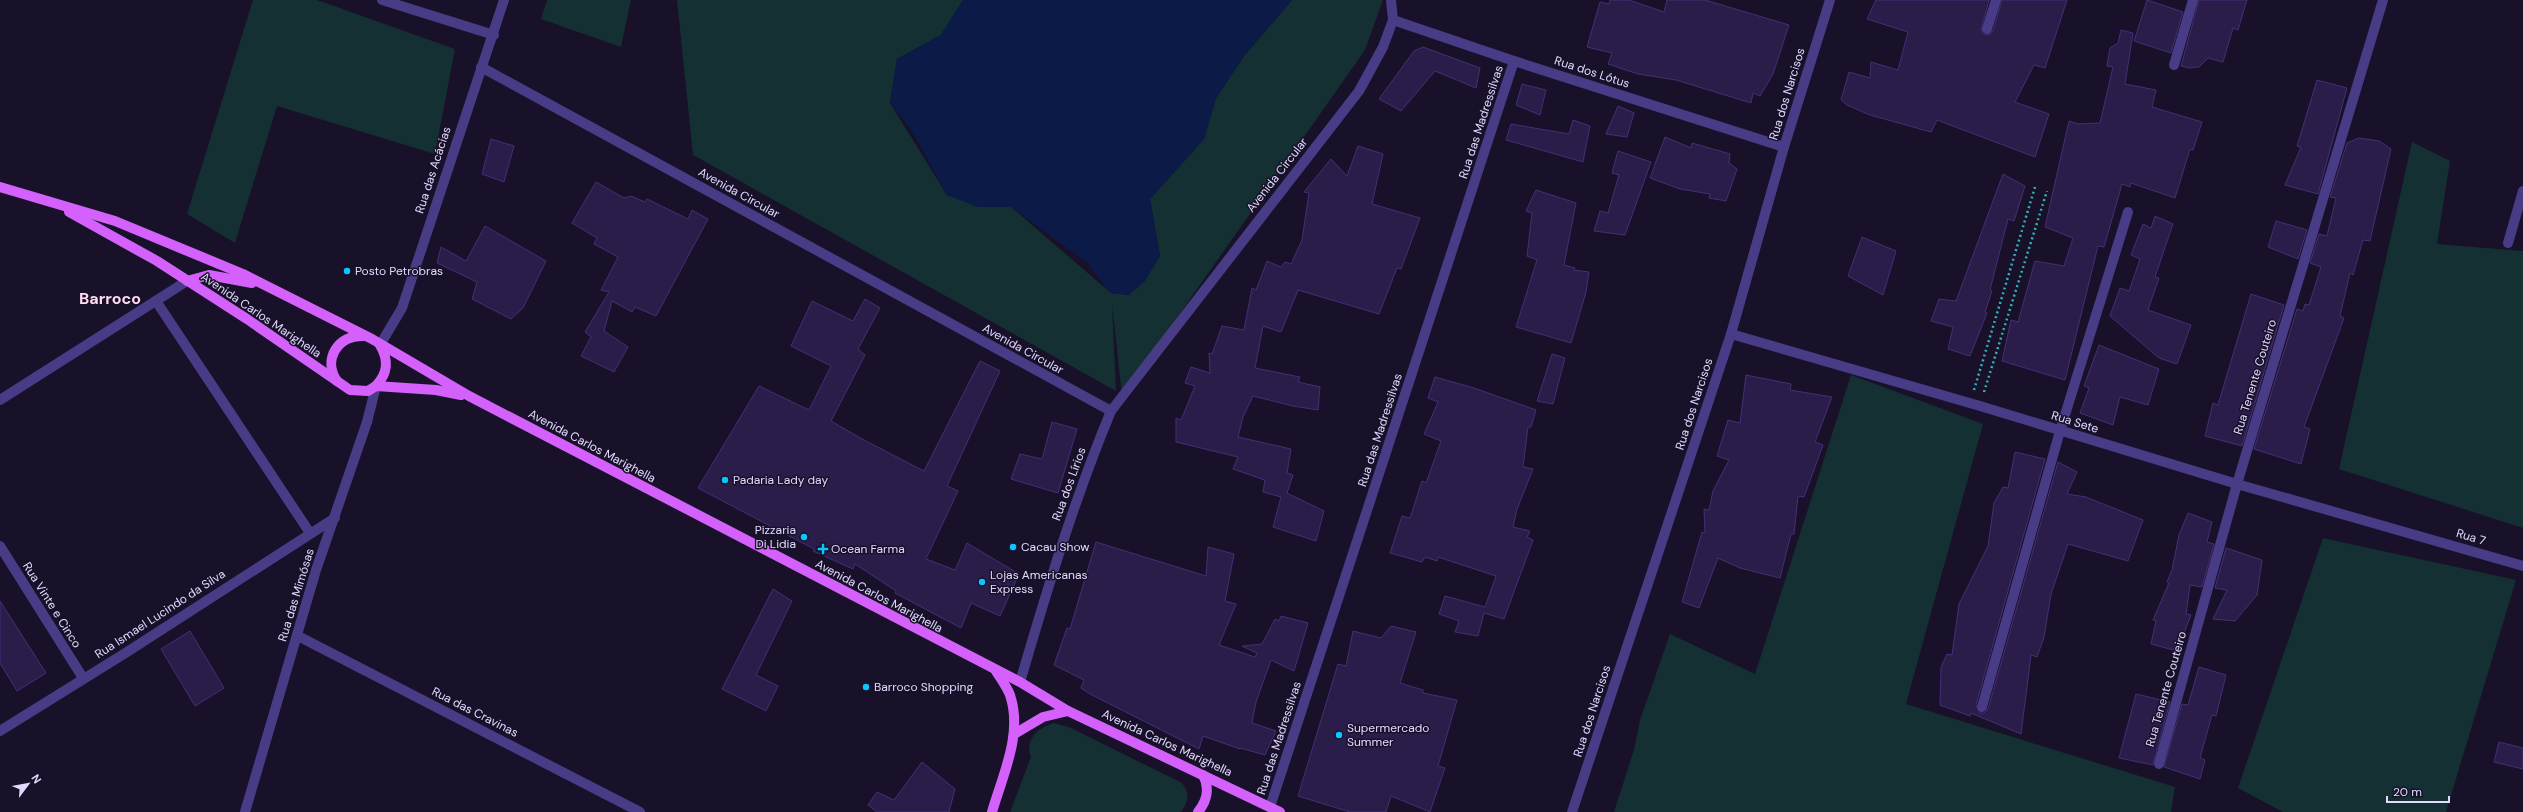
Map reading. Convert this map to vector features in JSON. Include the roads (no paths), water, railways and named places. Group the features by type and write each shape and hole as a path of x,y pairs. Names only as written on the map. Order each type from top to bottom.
{"main road":[{"name":"Avenida Carlos Marighella","path":"0,187 115,221 215,261 376,342 469,396 996,671 1020,682 1068,711 1280,812"},
{"name":"Avenida Carlos Marighella","path":"52,202 130,244 247,319 343,387 359,392 376,386 436,390 469,396"},
{"path":"187,281 198,276 220,276 269,288"},
{"path":"343,387 332,371 331,362 335,349 345,339 354,336 376,342 387,362 386,372 376,386"},
{"path":"992,812 1016,733 1015,712 1010,693 996,671"},
{"path":"1016,733 1043,717 1068,711"},
{"path":"1198,812 1205,803 1207,791 1203,775"}],"street":[{"path":"382,0 494,35"},
{"name":"Rua das Acácias","path":"376,342 402,308 481,67 494,35 504,0"},
{"name":"Avenida Circular","path":"481,67 1111,411 1358,91 1383,47 1393,20 1391,0"},
{"name":"Rua dos Narcisos","path":"1572,812 1731,334 1784,147 1830,0"},
{"path":"1987,29 1996,0"},
{"path":"2174,65 2193,0"},
{"name":"Rua Tenente Couteiro","path":"2159,764 2237,484 2383,0"},
{"name":"Rua dos Lótus","path":"1393,20 1514,61 1784,147"},
{"name":"Rua das Madressilvas","path":"1270,807 1514,61"},
{"path":"2508,243 2523,191"},
{"path":"1982,707 2060,431 2128,212"},
{"path":"0,400 187,281"},
{"path":"156,301 310,533"},
{"name":"Rua Sete","path":"1731,334 1975,404 2237,484 2411,533"},
{"name":"Rua das Mimósas","path":"245,812 298,636 316,570 367,422 376,386"},
{"name":"Rua dos Lírios","path":"1020,682 1057,556 1087,469 1111,411"},
{"name":"Rua Ismael Lucindo da Silva","path":"0,731 127,652 335,518"},
{"name":"Rua 7","path":"2411,533 2523,566"},
{"name":"Rua Vinte e Cinco","path":"0,546 83,678"},
{"name":"Rua das Cravinas","path":"298,636 640,812"}],"water":[{"path":"963,0 1292,0 1244,56 1216,98 1204,139 1150,199 1160,256 1145,281 1129,295 1111,293 1086,262 1011,207 978,207 947,195 912,131 890,103 897,59 941,35"}],"place":[{"name":"Posto Petrobras","path":"347,271"},
{"name":"Padaria Lady day","path":"725,480"},
{"name":"Pizzaria Di Lidia","path":"804,537"},
{"name":"Cacau Show","path":"1013,547"},
{"name":"Ocean Farma","path":"823,549"},
{"name":"Lojas Americanas Express","path":"982,582"},
{"name":"Barroco Shopping","path":"866,687"},
{"name":"Supermercado Summer","path":"1339,735"}],"district":[{"name":"Barroco","path":"110,298"}]}
